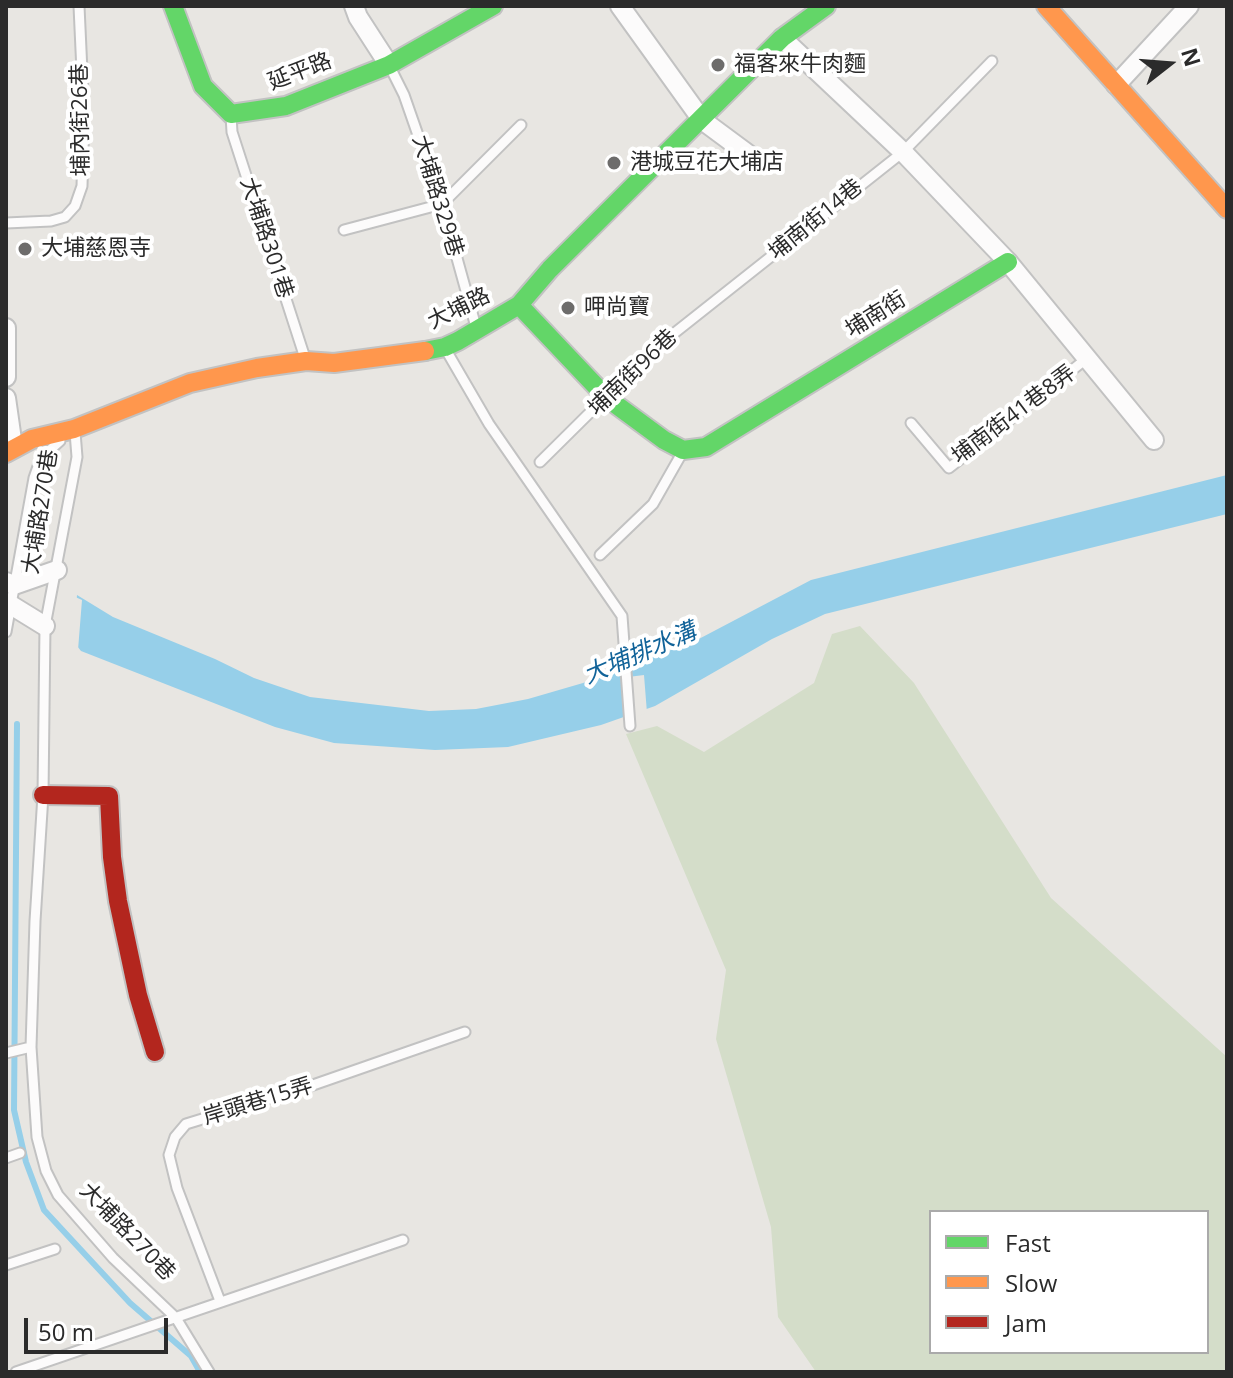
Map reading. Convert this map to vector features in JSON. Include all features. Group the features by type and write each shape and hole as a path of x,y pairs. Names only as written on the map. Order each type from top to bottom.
{"street":[{"path":"173,6 203,86 231,114"},
{"path":"354,6 389,65"},
{"name":"延平路","path":"231,114 286,106 389,65 493,6"},
{"path":"620,6 702,120 760,163"},
{"name":"大埔路","path":"10,450 32,439 74,429 190,383 306,361 334,363 399,356 445,347 477,331 519,305 550,269 782,38 826,6"},
{"path":"1046,6 1227,209"},
{"path":"1116,85 1189,6"},
{"path":"782,38 903,152 1008,262 1154,440"},
{"name":"埔南街","path":"683,450 706,447 1008,262"},
{"path":"519,305 607,398 664,440 683,450"},
{"path":"6,328 6,377"},
{"path":"6,398 10,450"},
{"path":"45,626 10,593 57,570"},
{"path":"43,795 109,796 118,901 138,995 155,1052"}],"lane":[{"name":"埔內街26巷","path":"6,223 51,221 65,217 75,206 82,186 84,144 79,6"},
{"name":"埔南街14巷","path":"730,289 903,152 992,61"},
{"name":"大埔路329巷","path":"389,65 404,95 442,204 477,331"},
{"name":"大埔路301巷","path":"231,114 232,132 306,361"},
{"path":"344,230 442,204 521,125"},
{"name":"埔南街96巷","path":"540,462 653,350 730,289"},
{"path":"445,347 489,424 622,616 630,726"},
{"name":"埔南街41巷8弄","path":"911,423 949,468 1086,359"},
{"path":"6,632 10,593 34,478 41,458 74,429"},
{"name":"大埔路270巷","path":"74,429 77,457 45,626 43,795 31,1047 37,1137 46,1171 58,1195 113,1258 176,1318"},
{"path":"600,555 653,504 683,450"},
{"name":"岸頭巷15弄","path":"220,1301 177,1188 169,1155 175,1137 186,1124 313,1085 465,1032"},
{"path":"6,1053 31,1047"},
{"path":"6,1158 20,1153"},
{"path":"16,1372 403,1240"},
{"path":"6,1265 55,1249"},
{"path":"176,1318 209,1372"}],"green space":[{"path":"860,626 914,683 1051,898 1227,1057 1227,1372 816,1372 778,1317 771,1227 716,1039 726,970 626,734 657,726 704,752 814,683 832,634"}],"water":[{"path":"1227,475 1227,514 825,614 772,639 655,706 601,725 508,747 435,750 334,743 275,727 81,651 73,641 77,595 113,617 254,678 310,697 429,711 476,709 528,699 583,683 695,641 811,580"}],"pier":[{"path":"73,596 82,600 78,650 69,642"},
{"path":"644,675 647,713 632,718 628,677"}],"waterway":[{"path":"17,724 14,1110 26,1162 44,1210 130,1303 191,1356 200,1372"}],"traffic: fast":[{"path":"173,6 203,86 231,114 286,106 389,65 493,6"},
{"path":"425,351 458,341 519,305 550,269 782,38 826,6"},
{"path":"519,305 607,398 664,440 683,450 706,447 1008,262"}],"traffic: slow":[{"path":"1046,6 1227,209"},
{"path":"6,453 32,439 74,429 190,383 306,361 334,363 425,351"}],"traffic: jam":[{"path":"43,795 109,796 118,901 138,995 155,1052"}],"place":[{"name":"福客來牛肉麵","path":"718,65"},
{"name":"港城豆花大埔店","path":"614,163"},
{"name":"大埔慈恩寺","path":"25,249"},
{"name":"呷尚寶","path":"568,308"}],"water label":[{"name":"大埔排水溝","path":"640,654"}]}
